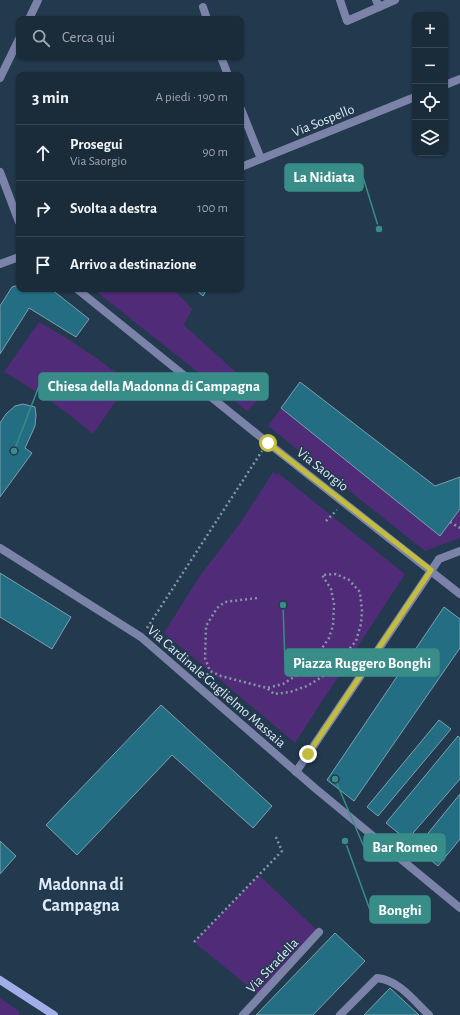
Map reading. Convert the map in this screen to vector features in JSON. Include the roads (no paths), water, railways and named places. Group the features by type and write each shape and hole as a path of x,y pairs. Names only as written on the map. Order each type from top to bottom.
{"street":[{"path":"30,16 38,0"},
{"path":"340,0 347,21 377,3 395,0"},
{"path":"203,7 206,16"},
{"path":"0,78 16,45"},
{"path":"222,60 227,72"},
{"path":"448,84 460,79"},
{"name":"Via Sospello","path":"244,166 412,98"},
{"path":"244,116 261,159"},
{"path":"0,172 16,214"},
{"path":"0,264 16,258"},
{"name":"Via Saorgio","path":"80,292 460,594"},
{"name":"Via Cardinale Guglielmo Massaia","path":"0,548 141,637 296,772 460,908"},
{"path":"296,772 439,559 460,551"},
{"name":"Via Stradella","path":"243,1015 319,932"},
{"path":"340,1015 377,978 385,979 397,985 429,1015"},
{"path":"0,980 54,1015"}],"place":[{"name":"La Nidiata","path":"379,229"},
{"name":"Chiesa della Madonna di Campagna","path":"14,451"},
{"name":"Piazza Ruggero Bonghi","path":"283,605"},
{"name":"Bar Romeo","path":"335,779"},
{"name":"Bonghi","path":"345,841"}],"district":[{"name":"Madonna di Campagna","path":"81,894"}]}
